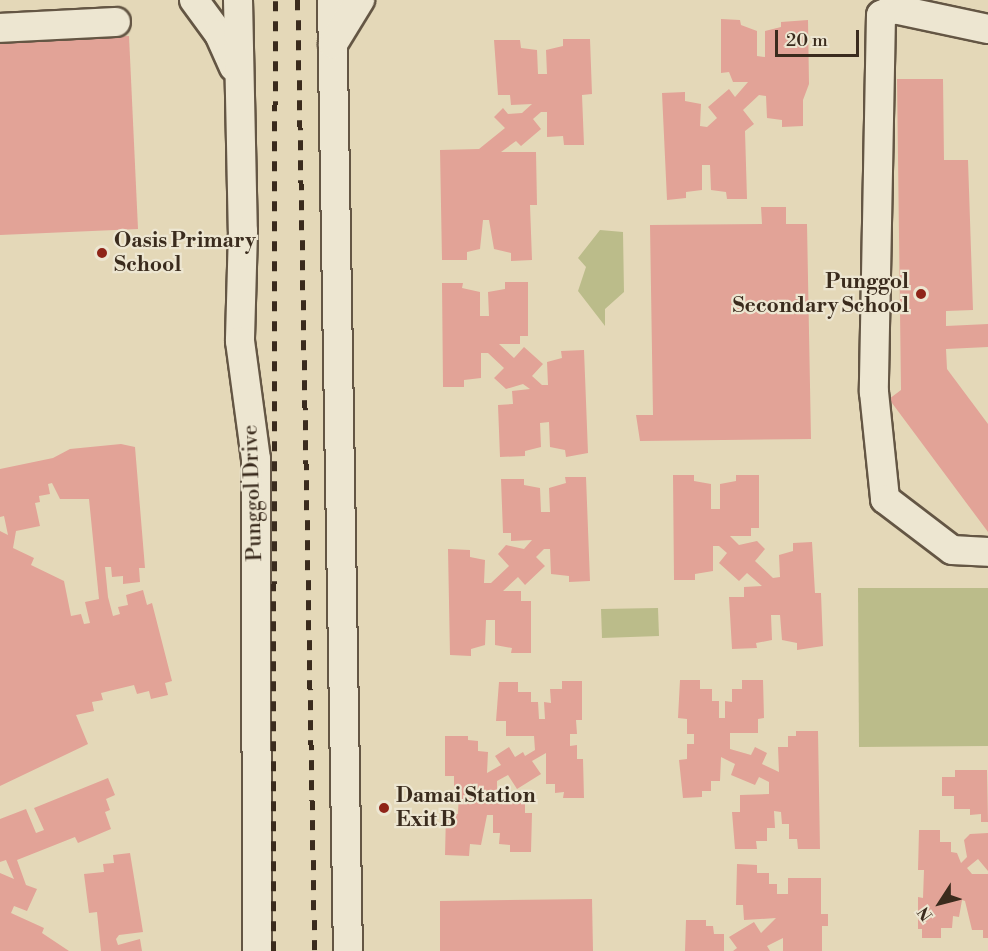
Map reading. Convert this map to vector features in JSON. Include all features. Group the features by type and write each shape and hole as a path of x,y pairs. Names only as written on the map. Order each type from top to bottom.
{"street":[{"path":"195,0 219,34 239,77"},
{"name":"Punggol Drive","path":"238,0 243,231 240,340 256,459 257,951"},
{"path":"332,0 348,951"},
{"path":"333,44 360,0"},
{"path":"988,29 894,9 881,15 874,392 885,499 952,550 988,552"},
{"path":"0,28 116,22"}],"green space":[{"path":"600,230 623,232 624,292 605,309 605,326 578,291 586,267 578,258"},
{"path":"858,588 988,588 988,746 859,747"},
{"path":"658,608 659,636 602,638 601,609"}],"building":[{"path":"721,19 740,20 741,25 757,31 757,56 765,57 765,31 781,27 781,22 808,20 809,84 803,100 803,126 782,127 782,120 767,118 766,96 759,95 743,110 754,124 745,131 747,199 727,199 726,192 711,190 710,165 702,165 702,190 686,192 686,198 667,200 662,93 685,92 685,101 701,104 700,126 707,127 717,118 708,107 729,89 735,97 748,82 733,82 729,72 721,73"},
{"path":"129,36 138,229 0,235 0,42"},
{"path":"563,39 590,39 592,94 582,95 584,145 564,145 563,136 547,137 547,112 541,112 533,119 541,129 521,146 516,141 501,152 536,152 537,205 530,205 532,260 511,261 511,253 494,249 489,220 483,220 480,249 467,252 467,260 442,260 440,150 479,149 505,128 494,117 503,108 508,114 522,113 532,104 511,105 510,95 498,95 494,40 520,40 521,48 537,50 538,74 547,74 546,50 563,46"},
{"path":"897,79 943,79 944,160 968,160 973,310 946,311 946,326 988,324 988,347 946,349 947,369 988,424 988,532 889,399 901,390"},
{"path":"761,207 786,207 786,224 807,224 811,439 640,441 636,415 653,415 650,225 762,224"},
{"path":"505,282 528,282 528,336 520,336 520,344 499,344 514,358 524,347 543,364 532,376 542,385 548,385 547,362 562,358 561,351 584,350 588,453 566,457 565,450 550,447 549,422 540,423 541,447 525,451 525,456 500,457 498,405 513,404 512,391 530,389 523,384 506,389 494,378 504,368 488,353 481,353 481,378 464,380 464,387 443,387 442,283 463,283 462,288 480,292 480,316 489,316 488,292 505,289"},
{"path":"121,444 135,447 145,568 139,568 140,582 123,584 123,576 112,577 111,567 105,567 108,597 113,616 120,614 118,607 128,605 126,595 143,590 147,605 152,603 172,681 165,683 168,695 151,699 149,691 137,694 134,685 101,693 103,700 92,702 94,711 76,715 88,744 0,786 0,531 8,535 4,516 0,517 0,469 53,458 70,449","holes":["52,483 60,499 89,499 99,599 85,602 90,623 84,624 81,614 71,616 64,581 31,565 34,558 13,548 16,531 40,526 35,503 40,502 39,496 50,494 48,484"]},
{"path":"673,475 694,475 694,481 711,484 711,509 720,509 720,484 736,481 736,475 759,475 759,528 751,528 751,536 730,536 739,545 757,541 765,549 755,561 773,578 780,577 779,555 793,551 793,543 812,542 815,593 821,593 823,646 797,650 797,643 782,640 780,615 771,615 772,640 756,643 757,648 732,649 729,597 744,597 744,587 762,586 747,573 739,581 719,563 727,553 719,546 713,546 713,571 695,574 695,580 674,580"},
{"path":"565,477 586,477 590,581 569,582 569,576 551,574 550,549 544,549 536,557 545,566 525,585 518,577 503,591 521,591 521,601 531,601 531,653 511,653 512,648 495,645 495,620 486,620 485,645 471,649 471,656 450,655 448,549 470,550 470,557 485,560 484,583 491,583 509,566 498,554 506,545 524,549 532,540 511,541 511,533 503,533 501,479 524,479 524,485 540,488 541,512 550,512 549,488 566,483"},
{"path":"680,680 700,680 700,689 712,689 712,701 719,701 719,718 725,718 725,701 732,702 732,689 742,689 742,680 763,680 764,718 758,719 758,733 730,733 730,749 751,755 755,747 767,753 762,764 779,772 778,747 788,747 788,736 796,736 796,731 818,731 820,849 798,849 797,839 789,839 789,824 782,824 781,812 774,811 775,828 767,828 767,841 756,841 757,849 735,849 732,812 740,812 740,795 769,794 769,782 759,777 755,785 731,775 735,764 721,757 720,781 711,781 711,791 702,791 702,797 683,798 679,760 687,759 687,744 694,744 694,734 687,734 687,719 678,718"},
{"path":"562,681 582,681 582,720 576,720 577,734 570,734 570,746 577,745 577,759 583,759 584,798 563,798 564,792 555,793 555,784 546,784 546,753 532,761 541,774 517,789 508,775 497,781 497,798 525,799 525,813 532,813 531,852 510,852 510,845 499,844 500,833 493,833 493,815 487,815 481,845 470,844 469,856 445,855 446,814 458,814 459,790 454,790 454,776 445,776 445,736 468,736 468,740 478,741 478,751 488,752 487,773 501,765 495,756 509,747 515,757 523,752 525,756 535,750 534,736 506,736 506,721 496,721 499,682 518,682 518,692 531,692 531,702 538,702 539,719 545,719 544,702 551,703 550,689 562,689"},
{"path":"955,770 987,770 988,822 981,822 981,814 970,815 970,809 954,809 954,796 942,796 942,777 955,777"},
{"path":"108,778 115,795 106,799 110,810 105,812 111,829 78,843 75,837 17,860 26,885 37,889 27,911 14,906 11,913 44,928 42,933 69,951 0,951 0,873 14,879 6,860 0,862 0,819 26,809 36,833 44,830 34,808"},
{"path":"919,830 940,830 940,842 951,842 951,852 957,853 961,863 967,857 964,840 970,834 988,833 988,871 978,859 967,868 972,874 988,874 988,938 983,938 983,930 972,930 965,901 962,900 959,917 953,916 952,928 941,928 941,938 922,938 922,929 918,929 918,897 923,898 924,870 918,870"},
{"path":"130,853 143,932 119,935 116,939 118,945 140,939 142,951 101,951 97,912 89,913 84,874 104,872 103,864 114,863 113,855"},
{"path":"737,864 757,865 757,873 769,873 769,884 777,884 777,894 788,894 788,878 821,878 821,914 828,914 828,926 822,926 822,951 783,951 783,938 767,946 770,951 733,951 737,948 729,937 754,922 761,933 776,918 744,920 743,905 736,905"},
{"path":"592,899 593,951 440,951 440,901"},
{"path":"686,920 706,920 706,926 713,926 714,934 724,934 724,951 685,951"}],"railway":[{"path":"273,951 275,0"},
{"path":"298,0 315,951"}],"place":[{"name":"Oasis Primary School","path":"102,253"},
{"name":"Punggol Secondary School","path":"921,294"},
{"name":"Damai Station Exit B","path":"384,808"}]}
